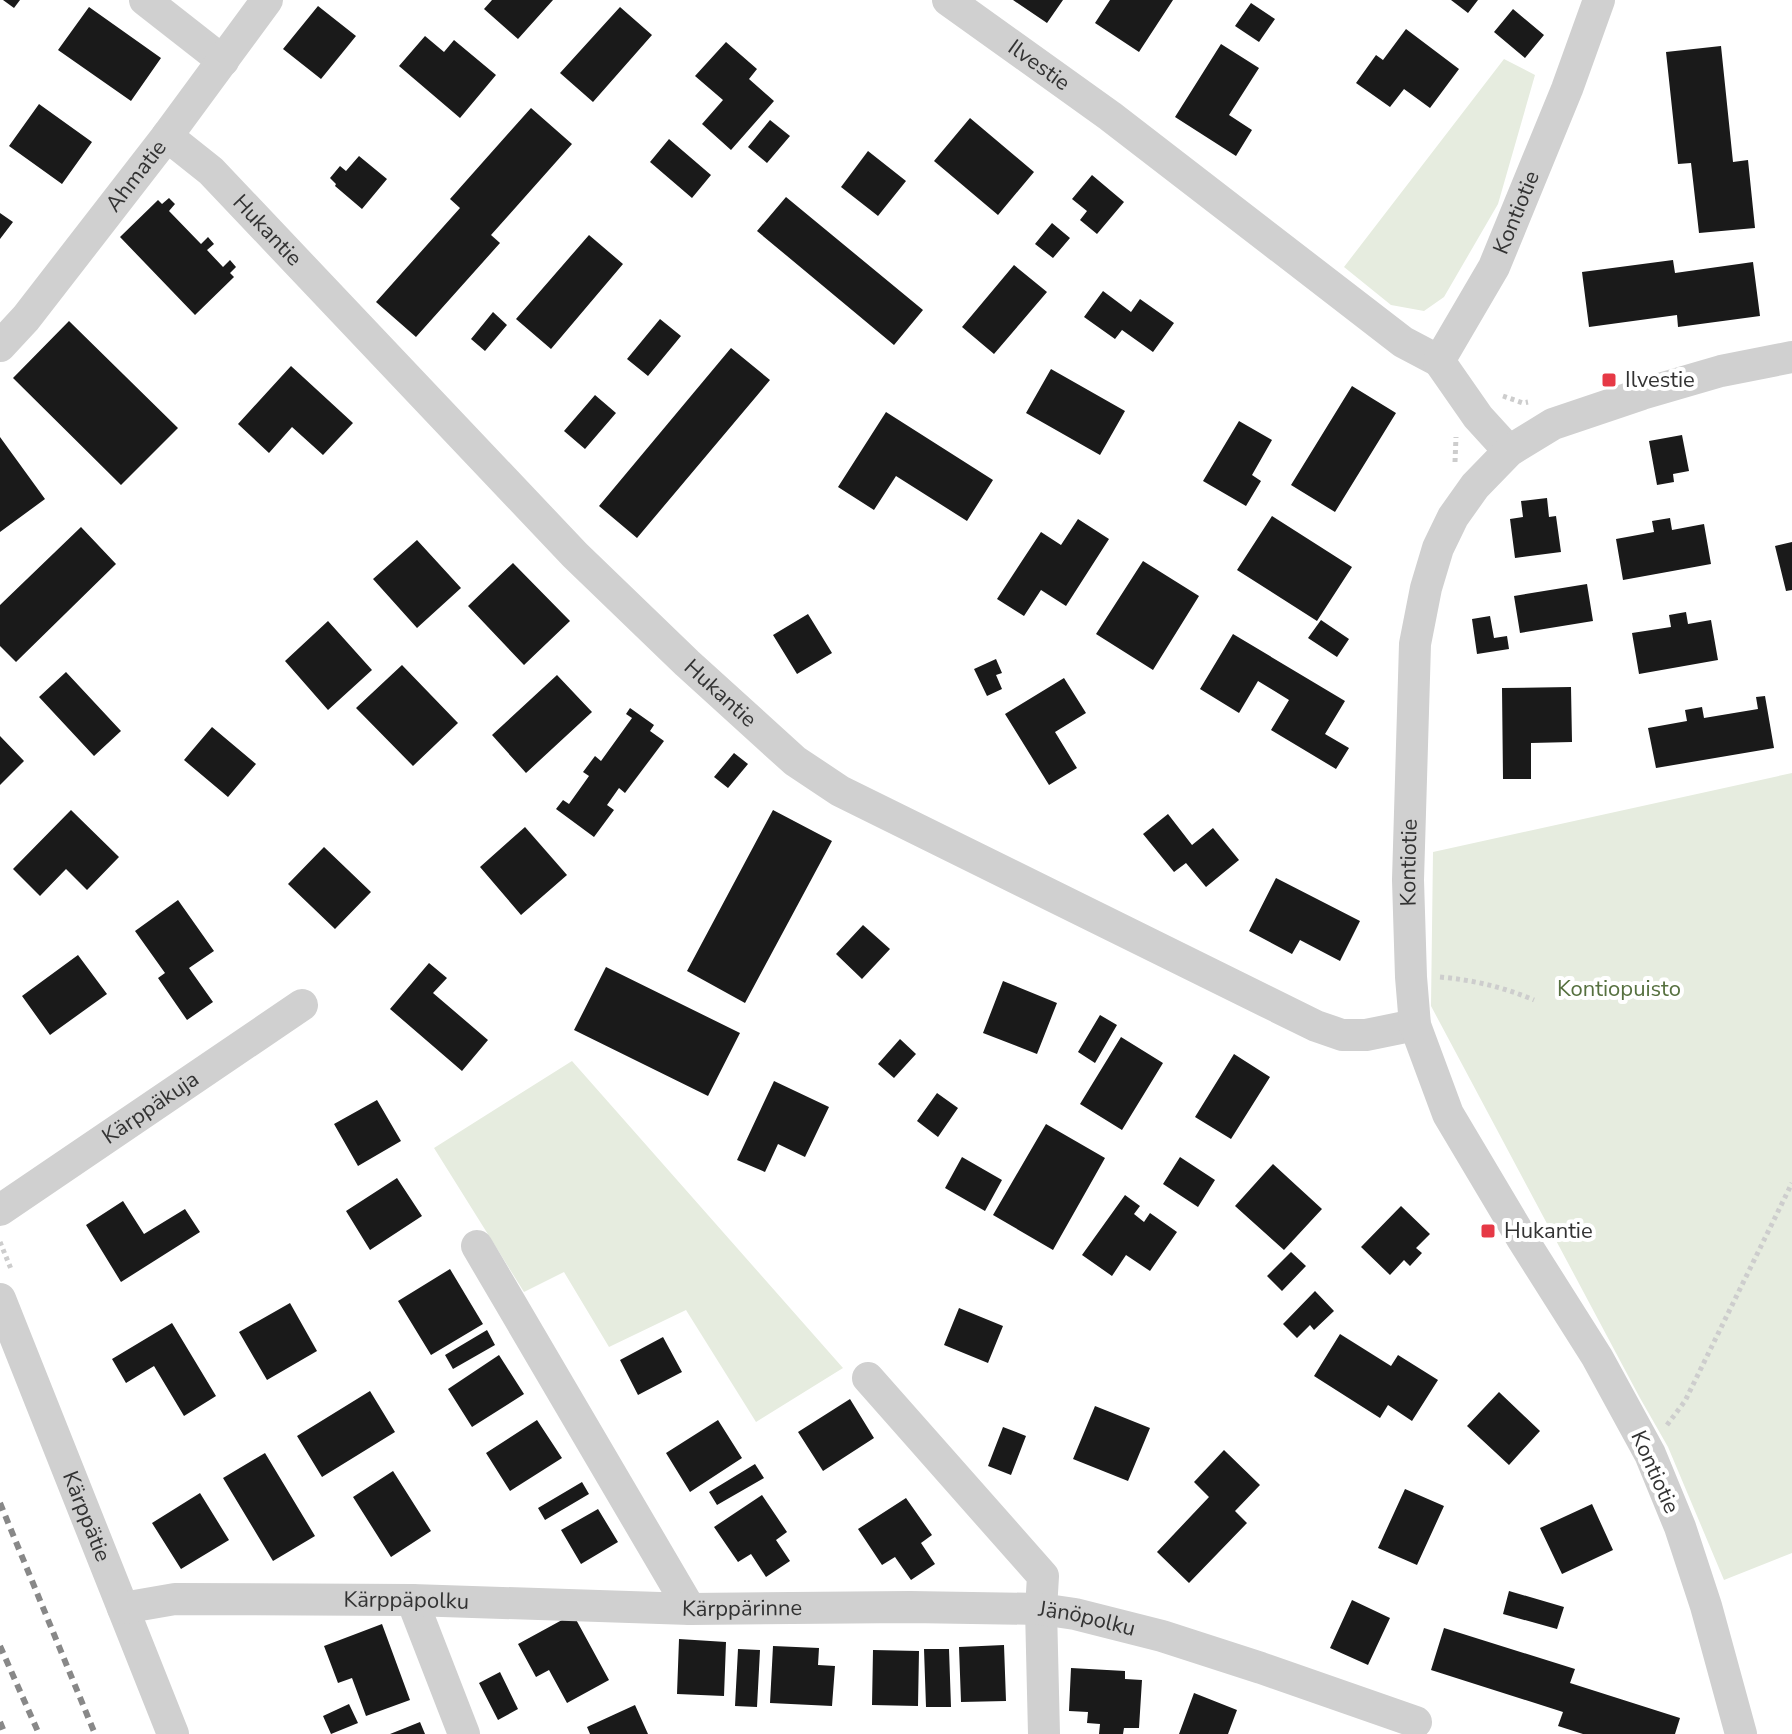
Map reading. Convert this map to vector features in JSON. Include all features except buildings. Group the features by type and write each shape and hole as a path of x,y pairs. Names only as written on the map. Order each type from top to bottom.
{"street":[{"path":"145,0 223,61"},
{"name":"Ahmatie","path":"0,346 26,318 167,136 267,0"},
{"name":"Ilvestie","path":"948,0 1110,116 1403,342 1439,361"},
{"name":"Kontiotie","path":"1439,361 1494,267 1567,89 1599,0"},
{"name":"Hukantie","path":"167,136 211,171 575,555 795,761 840,791 1316,1026 1342,1035 1366,1035 1415,1025"},
{"path":"1439,361 1478,417 1509,451 1553,424 1613,404 1721,371 1792,357"},
{"name":"Kontiotie","path":"1509,451 1475,486 1453,517 1438,548 1426,588 1415,644 1408,880 1415,1025 1448,1114 1597,1357 1650,1454 1680,1527 1706,1606 1741,1734"},
{"name":"Kärppäkuja","path":"0,1210 302,1005"},
{"name":"Kärppärinne","path":"477,1246 690,1609 1041,1609"},
{"name":"Kärppätie","path":"0,1299 173,1734"},
{"name":"Jänöpolku","path":"868,1378 1043,1576 1041,1609 1075,1614 1162,1636 1416,1722"},
{"name":"Kärppäpolku","path":"123,1608 175,1599 412,1600 690,1609"},
{"path":"412,1600 464,1734"},
{"path":"1041,1609 1044,1734"}],"path":[{"path":"1494,386 1502,396 1523,403 1537,401"},
{"path":"1454,471 1455,438 1478,417"},
{"path":"1411,977 1468,979 1508,989 1534,1000"},
{"path":"1685,1401 1792,1183"}],"green space":[{"path":"1504,59 1535,75 1498,204 1444,297 1424,311 1391,305 1344,267"},
{"name":"Kontiopuisto","path":"1792,773 1792,1553 1724,1580 1668,1447 1431,1006 1433,852"},
{"path":"572,1061 843,1368 756,1422 686,1310 609,1347 564,1272 524,1292 434,1148"}],"railway":[{"path":"0,1503 95,1734"},
{"path":"0,1646 39,1734"},
{"path":"0,1722 5,1734"}],"place":[{"name":"Ilvestie","path":"1609,380"},
{"name":"Hukantie","path":"1488,1231"}]}
